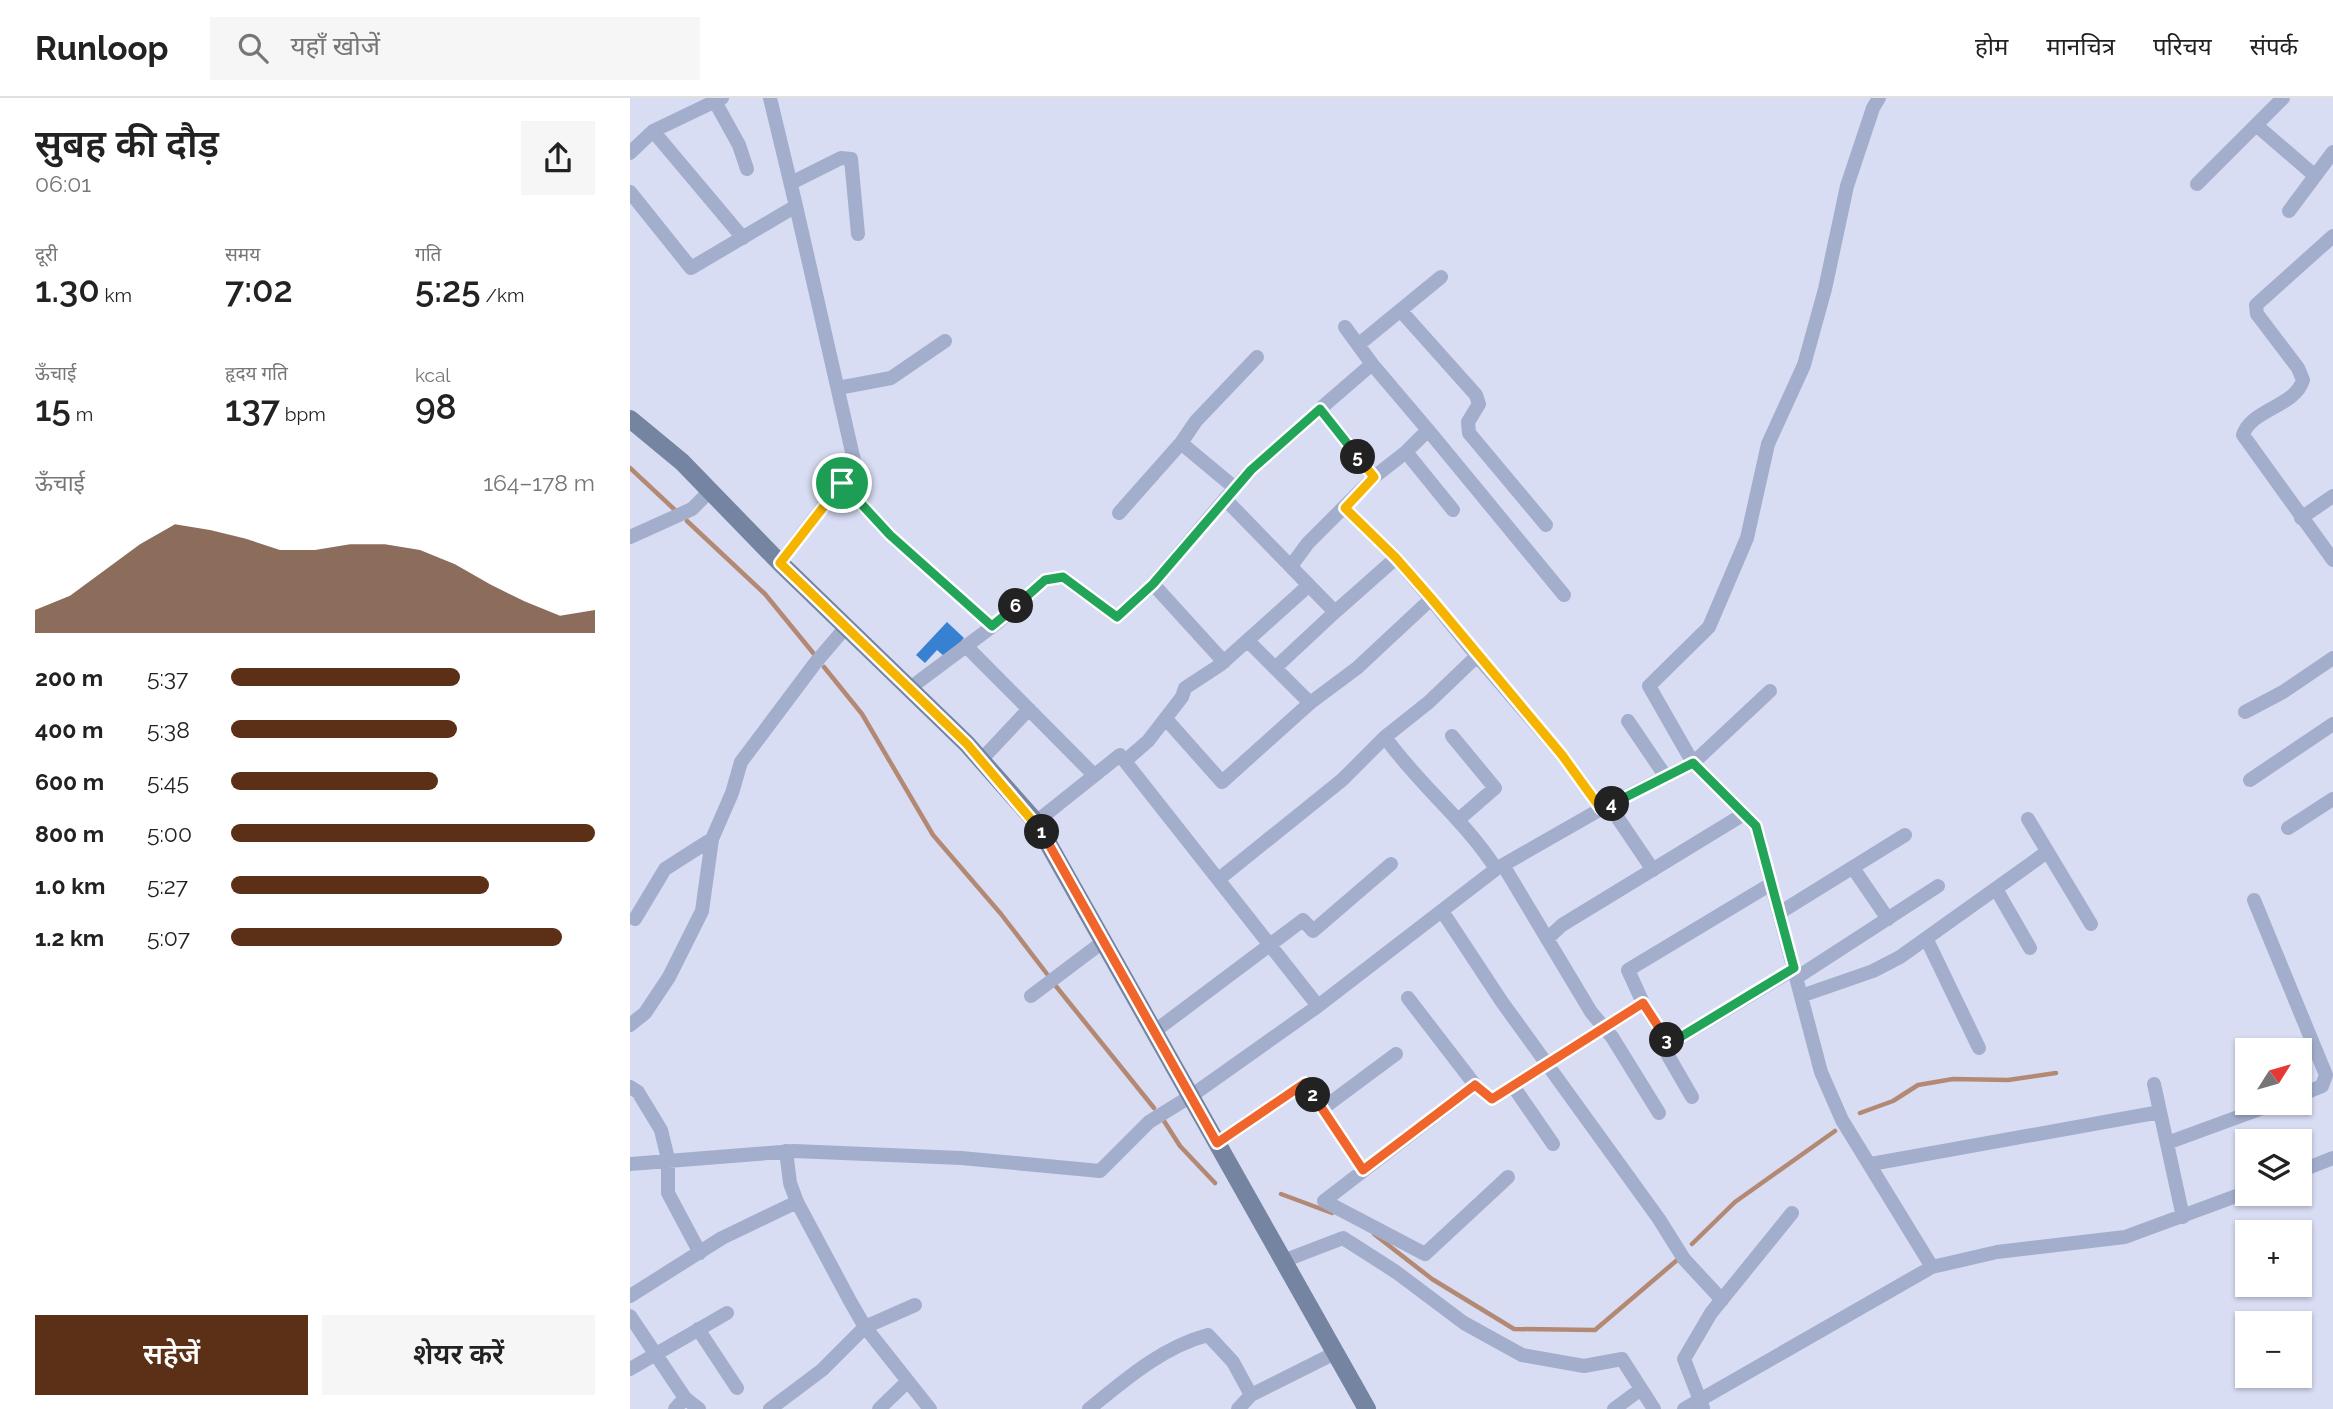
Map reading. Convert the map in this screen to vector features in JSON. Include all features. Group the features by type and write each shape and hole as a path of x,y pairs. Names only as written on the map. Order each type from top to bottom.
{"street":[{"path":"770,98 855,465 780,563"},
{"path":"1879,98 1873,108 1847,186 1825,289 1804,365 1768,444 1747,537 1709,627 1649,686 1693,763 1756,826 1821,1072 1842,1120 1932,1267"},
{"path":"2197,184 2283,98"},
{"path":"630,153 653,131 717,99 739,145 747,169"},
{"path":"2256,125 2315,175"},
{"path":"653,131 743,237"},
{"path":"2289,211 2333,152"},
{"path":"791,183 841,158 852,159 858,233"},
{"path":"630,192 691,268 796,206"},
{"path":"2333,236 2259,302 2255,309 2298,368 2303,380 2295,393 2252,424 2243,435 2333,559"},
{"path":"1358,345 1441,277"},
{"path":"1401,311 1476,395 1479,404 1468,422 1469,433 1546,525"},
{"path":"1345,327 1372,364 1564,595"},
{"path":"838,388 891,378 945,341"},
{"path":"1119,513 1181,443 1196,421 1257,357"},
{"path":"910,688 992,626 1045,580 1063,577 1117,617 1153,584 1230,494 1372,364"},
{"path":"1320,409 1374,477"},
{"path":"630,419 682,462 780,563 910,688 981,760 1036,822 1367,1409"},
{"path":"1291,566 1308,543 1374,477 1406,452 1427,430"},
{"path":"1181,443 1230,494 1308,586 1335,612"},
{"path":"1406,452 1453,510"},
{"path":"842,483 890,535 992,626"},
{"path":"630,537 692,509 710,491"},
{"path":"2301,517 2333,496"},
{"path":"1345,508 1396,558 1431,598 1605,807 1653,870"},
{"path":"1275,668 1396,558"},
{"path":"1153,584 1224,662"},
{"path":"1125,761 1148,741 1166,719 1185,688 1224,662 1308,586"},
{"path":"1166,719 1222,782 1310,703 1357,668 1431,598"},
{"path":"630,1025 645,1013 664,985 702,911 712,839 732,793 741,762 816,662 846,627"},
{"path":"1248,641 1310,703"},
{"path":"966,646 1094,775"},
{"path":"1219,879 1342,780 1385,737 1429,702 1477,656"},
{"path":"2245,712 2283,692 2333,658"},
{"path":"630,1164 786,1152 961,1158 1100,1171 1149,1122 1191,1096 1318,1006 1500,867 1605,807 1693,763 1770,691"},
{"path":"981,760 1029,709"},
{"path":"1628,721 1666,777"},
{"path":"2250,780 2333,724"},
{"path":"1452,736 1495,788 1458,820"},
{"path":"1385,737 1406,766 1500,867 1591,1012 1605,1027 1659,1113"},
{"path":"1036,822 1120,755 1318,1006"},
{"path":"2288,828 2333,799"},
{"path":"1547,939 1562,925 1744,814"},
{"path":"2028,818 2091,924"},
{"path":"1779,913 1905,835"},
{"path":"635,919 665,869 712,839"},
{"path":"1801,996 1873,971 1927,940 2047,852"},
{"path":"1155,1031 1303,920 1313,931 1391,864"},
{"path":"1853,867 1888,919"},
{"path":"1692,1097 1667,1052 1669,1044 1643,1003 1628,970 1772,884"},
{"path":"1669,1044 1888,919 1938,886"},
{"path":"1996,889 2030,948"},
{"path":"2254,900 2309,1038"},
{"path":"1442,911 1547,1064 1659,1219 1684,1259 1722,1300"},
{"path":"1927,940 1979,1048"},
{"path":"1031,996 1104,942"},
{"path":"1408,998 1475,1085 1492,1099 1643,1003"},
{"path":"2312,1045 2327,1079 2312,1091"},
{"path":"1322,1109 1396,1054"},
{"path":"1217,1143 1305,1083 1363,1170"},
{"path":"2154,1084 2183,1217"},
{"path":"1475,1085 1324,1201 1425,1254 1508,1177"},
{"path":"1513,1086 1553,1144"},
{"path":"630,1087 636,1100 661,1130 668,1159 668,1193 701,1253"},
{"path":"1871,1164 2160,1112"},
{"path":"2167,1143 2243,1115"},
{"path":"786,1152 790,1183 797,1202 865,1328 930,1409"},
{"path":"2312,1166 2333,1158"},
{"path":"1684,1409 1702,1404 1932,1267 1997,1252 2125,1237 2235,1197"},
{"path":"630,1296 722,1238 797,1202"},
{"path":"1702,1404 1684,1359 1722,1300 1792,1213"},
{"path":"1283,1261 1343,1238 1396,1272 1464,1323 1522,1355 1584,1366 1622,1359 1654,1409"},
{"path":"770,1409 822,1370 865,1328 915,1305"},
{"path":"630,1369 727,1313"},
{"path":"630,1316 654,1353 680,1404 699,1409"},
{"path":"698,1329 737,1388"},
{"path":"1089,1409 1128,1377 1168,1350 1187,1340 1208,1335 1233,1362 1251,1395"},
{"path":"1238,1409 1251,1395 1335,1353"},
{"path":"879,1409 908,1381"},
{"path":"1614,1409 1641,1389"}],"building":[{"path":"947,622 964,638 946,658 937,650 925,663 916,655"}],"waterway":[{"path":"630,468 676,511"},
{"path":"687,521 765,594 814,654"},
{"path":"824,667 862,714 933,835 1001,914 1047,974"},
{"path":"1055,985 1154,1108"},
{"path":"1860,1113 1893,1101 1918,1085 1953,1079 2008,1080 2056,1073"},
{"path":"1164,1121 1180,1146 1215,1183"},
{"path":"1692,1244 1735,1202 1835,1131"},
{"path":"1281,1194 1332,1213"},
{"path":"1374,1234 1432,1279 1514,1329 1595,1330 1676,1261"}],"route":[{"path":"1320,409 1374,477 1345,508 1396,558 1431,598 1509,695 1562,755 1601,809 1693,763 1756,826 1794,968 1669,1044 1643,1003 1492,1099 1475,1085 1457,1096 1363,1170 1305,1083 1217,1143 1036,822 967,744 780,563 842,483 890,535 943,579 992,626 1045,580 1063,577 1089,599 1117,617 1153,584 1251,470 1320,409"}]}
